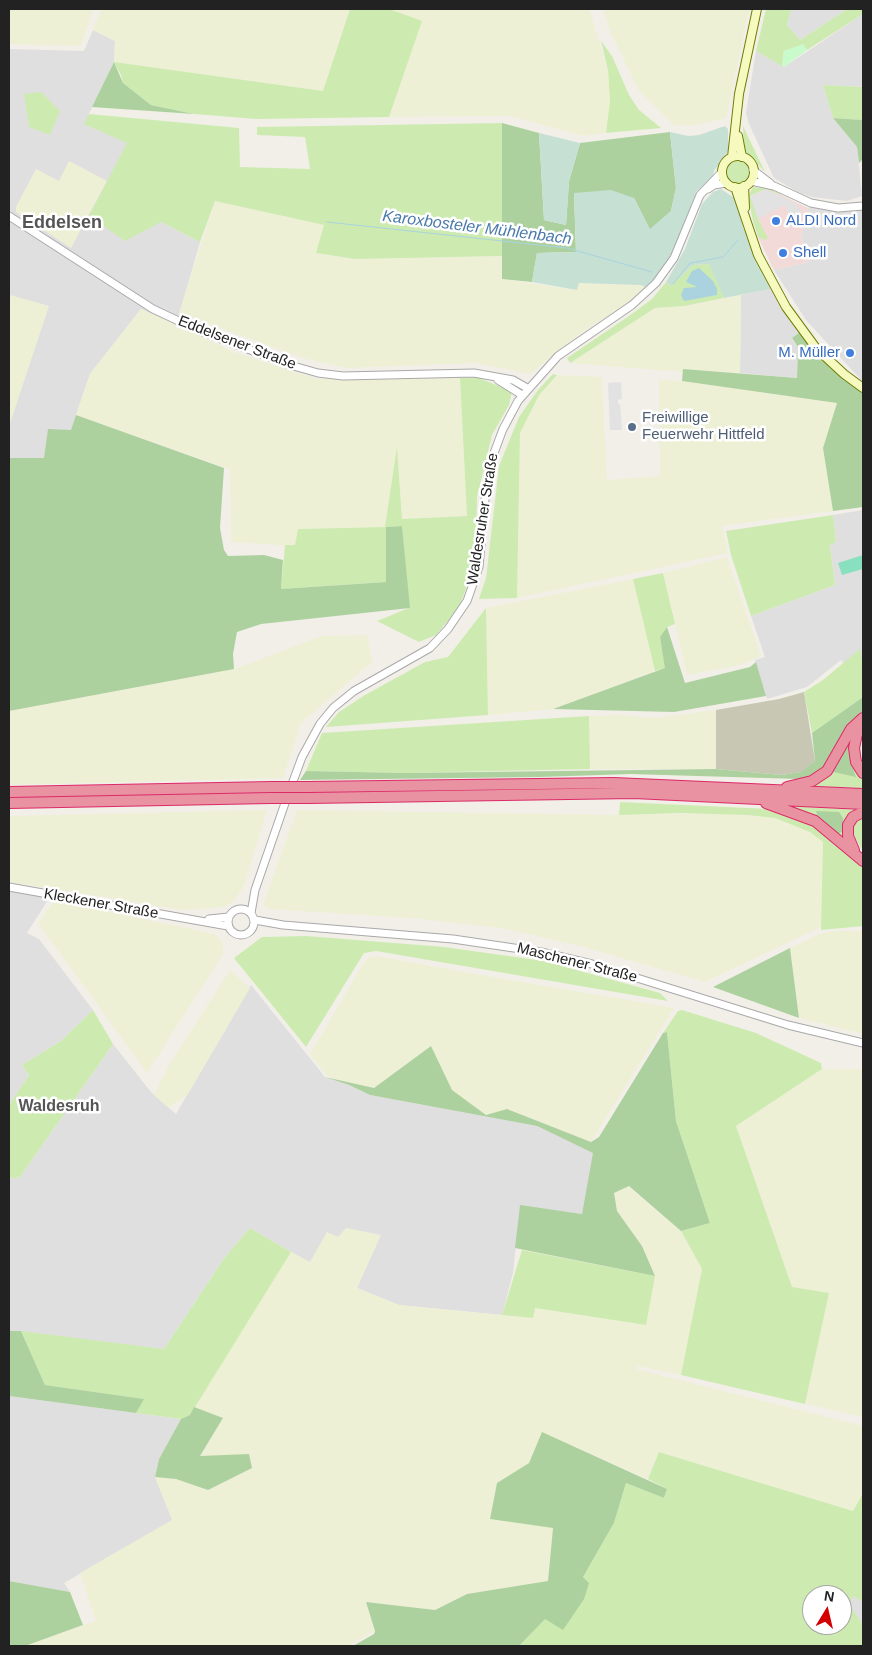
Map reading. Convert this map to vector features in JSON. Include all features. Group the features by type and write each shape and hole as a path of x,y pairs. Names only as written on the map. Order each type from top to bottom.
{"highway":[{"path":"773,790 806,783 822,775 835,760 851,729 863,718"},
{"path":"863,724 857,734 854,748 856,762 863,773"},
{"path":"9,792 614,783 863,794"},
{"path":"12,804 615,793 863,804"},
{"path":"751,798 808,818 823,827 860,858"},
{"path":"860,858 848,836 848,825 853,817 863,812"}],"main road":[{"path":"732,158 739,94 757,9"},
{"path":"736,124 742,157"},
{"path":"746,222 748,183 753,170 750,162 742,157 732,158 725,163 722,172 726,183 735,188 746,222 766,272 789,312 808,338 844,374 863,388"},
{"path":"735,188 748,183"}],"street":[{"path":"753,170 774,186 811,203 838,208 863,206"},
{"name":"Waldesruher Straße","path":"251,913 255,890 297,768 320,724 333,708 354,691 430,648 448,630 467,601 478,567 486,488 491,461 503,429 522,395 558,356 632,305 656,283 674,258 696,202 705,188 722,172"},
{"name":"Waldesruher Straße","path":"696,202 714,185 726,183"},
{"path":"748,183 774,186"},
{"name":"Eddelsener Straße","path":"9,216 152,308 200,331 290,365 330,375 458,372 513,380 528,388"},
{"name":"Eddelsener Straße","path":"493,377 522,395"},
{"name":"Kleckener Straße","path":"9,888 228,926"},
{"name":"Waldesruher Straße","path":"242,909 255,890"},
{"path":"242,909 251,913 255,920 252,930 244,935 238,935 228,926 229,917 235,911 242,909"},
{"name":"Kleckener Straße","path":"194,920 229,917"},
{"name":"Maschener Straße","path":"255,920 284,925 445,938 550,954 592,964 788,1025 863,1043"},
{"name":"Maschener Straße","path":"252,930 284,925"}],"shaded area":[{"path":"9,9 93,9 81,46 9,44"},
{"path":"101,9 350,9 323,91 114,62 115,41 93,30"},
{"path":"389,9 589,9 608,70 610,101 606,133 584,136 510,116 389,117 421,22"},
{"path":"603,9 749,9 726,118 697,125 674,125 639,91 611,33"},
{"path":"791,9 847,9 800,40 787,25"},
{"path":"863,14 863,87 823,85 833,118 857,147 862,196 847,201 812,197 798,192 774,178 749,124 746,113 756,51 784,67"},
{"path":"93,30 115,41 114,62 88,116 127,143 161,222 200,242 176,325 141,309 90,374 71,430 45,458 9,458 9,426 48,306 9,295 9,49 84,51"},
{"path":"725,126 728,129 728,151 714,171 713,176 696,192 676,246 661,273 647,288 641,285 579,283 577,290 532,282 537,253 576,252 574,193 611,190 634,198 650,229 671,211 676,188 670,132 688,136 699,135"},
{"path":"539,133 580,143 569,181 566,225 544,220"},
{"path":"69,161 107,181 71,248 16,212 16,207 36,169 59,181"},
{"path":"766,188 808,208 801,236 809,262 774,270 758,237 749,201"},
{"path":"721,189 736,199 743,227 771,289 724,298 709,264 693,265 671,286 666,282 685,249 702,204 713,192"},
{"path":"766,189 796,204 802,213 797,227 784,205 758,219 750,196"},
{"path":"215,201 325,225 316,253 355,259 502,256 502,279 577,290 579,283 641,285 647,288 628,303 585,330 530,374 475,363 347,368 306,359 179,313"},
{"path":"812,206 863,209 863,382 806,320 774,270 809,262 801,236 808,208"},
{"path":"771,289 799,333 792,339 798,347 797,378 740,373 741,295"},
{"path":"9,295 49,306 9,426"},
{"path":"741,295 740,373 683,369 683,372 570,363 655,308 684,306"},
{"path":"141,309 234,352 316,379 460,378 467,516 402,519 397,450 386,527 298,529 295,546 231,542 230,469 76,415 90,374"},
{"path":"557,375 602,377 607,480 660,476 659,380 682,381 837,403 823,448 833,511 722,526 728,553 517,598 520,433 539,395"},
{"path":"621,382 622,399 618,400 618,404 620,404 622,430 610,430 608,383"},
{"path":"863,510 863,688 841,660 807,687 767,699 755,660 765,657 751,616 835,585 830,544 836,542 833,515"},
{"path":"727,557 761,656 741,665 687,675 663,573"},
{"path":"633,579 655,671 553,709 488,715 486,608"},
{"path":"367,635 373,661 301,723 283,778 9,785 9,711 235,669 321,636"},
{"path":"804,692 815,761 802,772 782,775 716,769 716,710 779,699"},
{"path":"716,710 716,769 590,769 589,716 619,715 654,718"},
{"path":"267,810 244,886 234,901 224,907 184,910 9,882 9,816"},
{"path":"297,810 619,815 716,813 775,818 810,832 823,842 821,927 705,982 584,947 501,928 411,918 269,909 263,905"},
{"path":"9,888 51,895 27,933 39,939 93,1010 61,1041 22,1065 29,1075 9,1105"},
{"path":"58,901 215,934 223,942 223,954 147,1073 38,923 53,902"},
{"path":"832,931 863,931 863,1034 799,1018 790,948 817,935"},
{"path":"378,956 674,1008 591,1142 508,1109 486,1115 452,1090 431,1046 374,1088 328,1077 310,1054 364,962 370,957"},
{"path":"230,970 250,988 188,1094 169,1108 154,1095 168,1067"},
{"path":"251,985 325,1077 370,1095 537,1126 594,1153 582,1214 520,1206 513,1273 502,1315 399,1305 357,1288 380,1235 338,1237 310,1263 250,1228 225,1257 164,1349 9,1331 9,1179 20,1177 113,1044 151,1092 176,1114"},
{"path":"822,1069 863,1069 863,1417 805,1404 829,1293 792,1287 736,1126"},
{"path":"628,1186 681,1231 702,1269 681,1375 637,1366 636,1369 863,1426 863,1493 853,1511 659,1452 648,1479 542,1433 529,1463 497,1484 490,1518 553,1528 548,1581 467,1594 435,1610 366,1602 375,1631 347,1646 25,1646 96,1621 80,1573 172,1520 155,1477 176,1479 208,1490 249,1454 200,1457 222,1419 194,1407 291,1252 310,1262 327,1232 338,1237 346,1228 381,1235 357,1288 399,1305 533,1318 534,1308 645,1325 655,1276 642,1246 617,1211 614,1193"},
{"path":"9,1396 181,1419 159,1459 155,1477 173,1520 64,1583 70,1592 9,1581"},
{"path":"852,1595 863,1602 863,1625 852,1609"}],"green space":[{"path":"350,9 389,9 422,21 389,117 257,119 194,114 151,105 123,83 114,62 323,91"},
{"path":"766,9 791,9 787,25 800,40 847,9 863,9 863,14 807,50 803,45 784,51 782,66 756,51"},
{"path":"601,41 612,56 629,95 639,110 661,128 606,133 610,101 608,70"},
{"path":"803,44 807,50 784,67 782,66 784,51"},
{"path":"114,62 123,83 151,105 194,114 92,107"},
{"path":"823,85 863,87 863,120 833,118"},
{"path":"41,92 60,111 50,135 29,127 24,94"},
{"path":"89,114 239,128 240,167 310,169 305,137 257,135 257,127 502,123 502,256 355,259 316,253 324,225 215,201 200,242 161,222 125,241 89,216 127,143 84,124"},
{"path":"833,118 863,120 863,159 859,163 857,147"},
{"path":"502,123 539,133 544,220 566,225 569,181 580,143 670,132 676,188 671,211 650,230 634,198 574,193 576,252 537,253 532,282 502,279"},
{"path":"743,126 765,172 744,149"},
{"path":"734,161 742,161 749,168 749,176 742,183 734,183 727,176 727,168"},
{"path":"753,187 771,189 784,196 766,189 750,196 758,219 768,238 765,240 758,237 753,221 748,196"},
{"path":"710,264 724,298 684,306 655,308 570,363 567,358 652,299 666,282 671,286 693,265"},
{"path":"799,333 828,365 863,394 863,507 833,511 823,448 837,403 682,381 683,369 797,378 798,347 792,338"},
{"path":"553,374 557,375 539,395 520,433 517,598 479,599 486,578 499,466 519,417 538,390"},
{"path":"476,377 512,391 509,405 492,435 477,497 476,539 470,578 459,607 436,635 419,642 377,621 409,608 402,526 386,527 386,582 281,589 285,545 295,545 298,529 385,527 397,447 402,519 467,516 460,378"},
{"path":"76,415 224,468 220,528 224,550 228,556 264,555 283,560 281,589 386,582 386,527 402,526 410,608 261,624 237,632 233,654 234,669 9,711 9,458 44,458 48,429 71,430"},
{"path":"833,515 836,542 830,545 835,585 751,616 731,555 726,531"},
{"path":"863,555 863,569 842,575 838,563"},
{"path":"663,573 675,624 667,627 660,637 666,668 655,671 633,579"},
{"path":"486,608 488,715 326,727 339,712 365,695 425,662 448,657"},
{"path":"667,627 685,683 750,667 756,662 766,696 674,712 553,709 665,668 660,637"},
{"path":"860,649 863,665 863,697 812,733 804,692 823,680"},
{"path":"863,697 863,711 842,734 827,765 811,776 798,779 631,774 300,780 306,771 405,773 716,769 782,775 801,772 815,761 812,733"},
{"path":"589,716 590,769 405,773 306,771 322,733"},
{"path":"855,734 863,775 863,788 806,786 829,771 851,763 847,741"},
{"path":"847,741 851,763 856,777 829,771"},
{"path":"620,802 770,809 808,822 840,845 863,868 863,926 821,930 823,842 810,832 775,818 747,815 681,813 619,815"},
{"path":"787,806 857,810 852,815 848,844 837,835 843,831 843,818 816,811 818,821"},
{"path":"816,811 839,812 843,818 843,831 837,835 818,821"},
{"path":"863,815 863,852 852,831 853,824"},
{"path":"306,936 444,947 544,961 660,993 668,1001 376,951 364,953 306,1047 234,958 262,937"},
{"path":"790,948 799,1018 713,987"},
{"path":"93,1010 113,1044 20,1177 9,1179 9,1105 29,1075 22,1065 61,1041"},
{"path":"682,1010 756,1033 821,1063 822,1069 736,1126 792,1287 829,1293 805,1404 681,1375 702,1269 681,1231 710,1223 676,1121 667,1032 663,1033 678,1011"},
{"path":"667,1032 676,1121 710,1223 681,1231 629,1186 614,1193 617,1211 642,1246 655,1276 515,1248 520,1205 582,1214 593,1153 537,1126 370,1095 325,1077 374,1088 431,1046 452,1090 486,1115 507,1109 591,1142 599,1137 663,1033"},
{"path":"250,1228 291,1252 190,1415 181,1419 136,1413 143,1399 45,1385 21,1331 164,1349 225,1257"},
{"path":"522,1250 655,1276 646,1325 535,1308 533,1318 502,1315"},
{"path":"9,1331 21,1331 45,1385 144,1399 136,1413 9,1396"},
{"path":"194,1407 223,1418 200,1456 249,1454 252,1468 208,1490 176,1479 155,1477 159,1459 181,1419 190,1415"},
{"path":"542,1432 667,1489 664,1498 626,1483 614,1523 583,1577 589,1583 584,1599 563,1630 545,1619 519,1646 353,1646 374,1634 375,1631 366,1602 435,1610 467,1594 548,1581 553,1528 490,1519 497,1483 529,1463"},
{"path":"659,1452 853,1511 863,1493 863,1602 853,1596 852,1598 852,1585 802,1585 802,1635 852,1635 852,1608 863,1625 863,1646 519,1646 583,1577 614,1523 626,1483 664,1498 667,1489 648,1479"},
{"path":"9,1581 70,1592 83,1625 25,1646 9,1646"}],"water":[{"path":"699,268 713,281 717,289 717,295 684,301 681,295 684,288 697,287 686,282 692,271"}],"waterway":[{"name":"Karoxbosteler Mühlenbach","path":"327,222 567,248 652,272"},
{"name":"Karoxbosteler Mühlenbach","path":"673,284 690,263 723,257 738,240"}],"place":[{"name":"ALDI Nord","path":"776,221"},
{"name":"Shell","path":"783,253"},
{"name":"M. Müller","path":"850,353"},
{"name":"Freiwillige Feuerwehr Hittfeld","path":"632,427"}],"district":[{"name":"Eddelsen","path":"62,223"},
{"name":"Waldesruh","path":"59,1107"}]}
